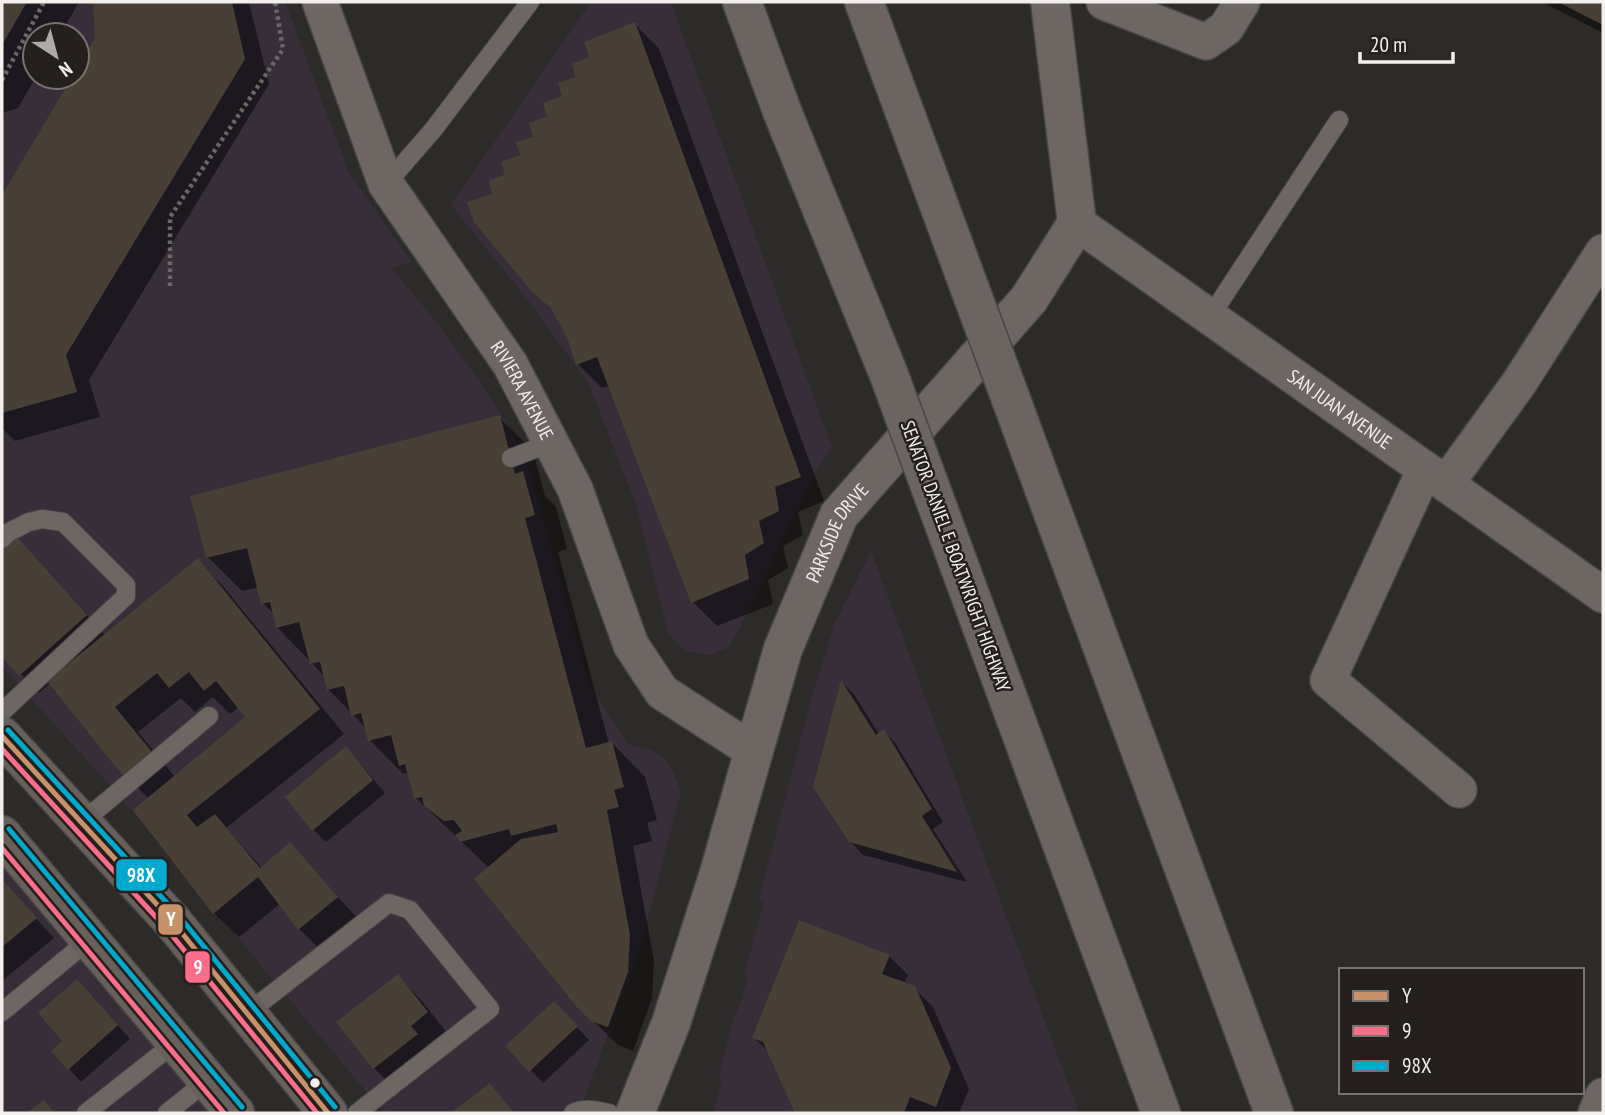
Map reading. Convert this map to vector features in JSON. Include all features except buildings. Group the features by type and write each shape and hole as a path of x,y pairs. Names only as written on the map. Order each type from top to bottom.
{"highway":[{"name":"SENATOR DANIEL E BOATWRIGHT HIGHWAY","path":"742,2 782,111 889,375 1161,1113"},
{"path":"864,2 1274,1113"}],"main road":[{"path":"2,736 173,922 328,1113"},
{"path":"2,835 235,1113"}],"street":[{"name":"RIVIERA AVENUE","path":"320,2 386,184 510,364 575,489 631,645 662,691 753,751"},
{"path":"1050,2 1077,223"},
{"path":"1104,2 1206,42 1226,28 1242,2"},
{"name":"SAN JUAN AVENUE","path":"1077,223 1603,595"},
{"name":"PARKSIDE DRIVE","path":"635,1113 671,1023 735,822 783,649 839,515 1030,299 1077,223"},
{"path":"1459,790 1328,680 1435,476 1519,383 1603,252"},
{"path":"1596,1113 1603,1096"}],"lane":[{"path":"386,184 433,130 530,2"},
{"path":"1210,317 1339,120"},
{"path":"511,458 551,443"},
{"path":"2,539 9,532 29,522 42,519 62,522 125,585 126,596 2,712"},
{"path":"82,822 209,716"},
{"path":"246,1014 388,903 410,910 490,1009 357,1113"},
{"path":"2,1012 90,939"},
{"path":"86,1113 176,1042"},
{"path":"167,1113 208,1080"},
{"path":"573,1113 592,1110 609,1113"}],"path":[{"path":"2,80 44,2"},
{"path":"170,286 170,217 283,49 275,2"}],"shaded area":[{"path":"2,2 285,2 349,173 411,261 392,269 439,325 515,437 530,471 588,683 628,744 651,750 664,758 672,769 681,792 642,941 579,1113 384,1113 130,808 2,666"},
{"path":"591,2 671,2 832,448 816,471 737,633 728,648 708,655 687,651 679,646 668,632 637,507 589,384 524,295 451,205"},
{"path":"871,551 1079,1113 713,1113 722,1082 719,1074 730,1031 748,980 745,972 764,902 759,900 811,699 835,623"},
{"path":"2,835 235,1113 2,1113"}],"transit line":[{"name":"98X","path":"8,730 179,916 335,1107"},
{"name":"Y","path":"2,736 173,922 328,1113"},
{"name":"9","path":"2,749 166,928 317,1113"},
{"name":"98X","path":"9,829 242,1107"},
{"name":"9","path":"2,848 224,1113"}]}
